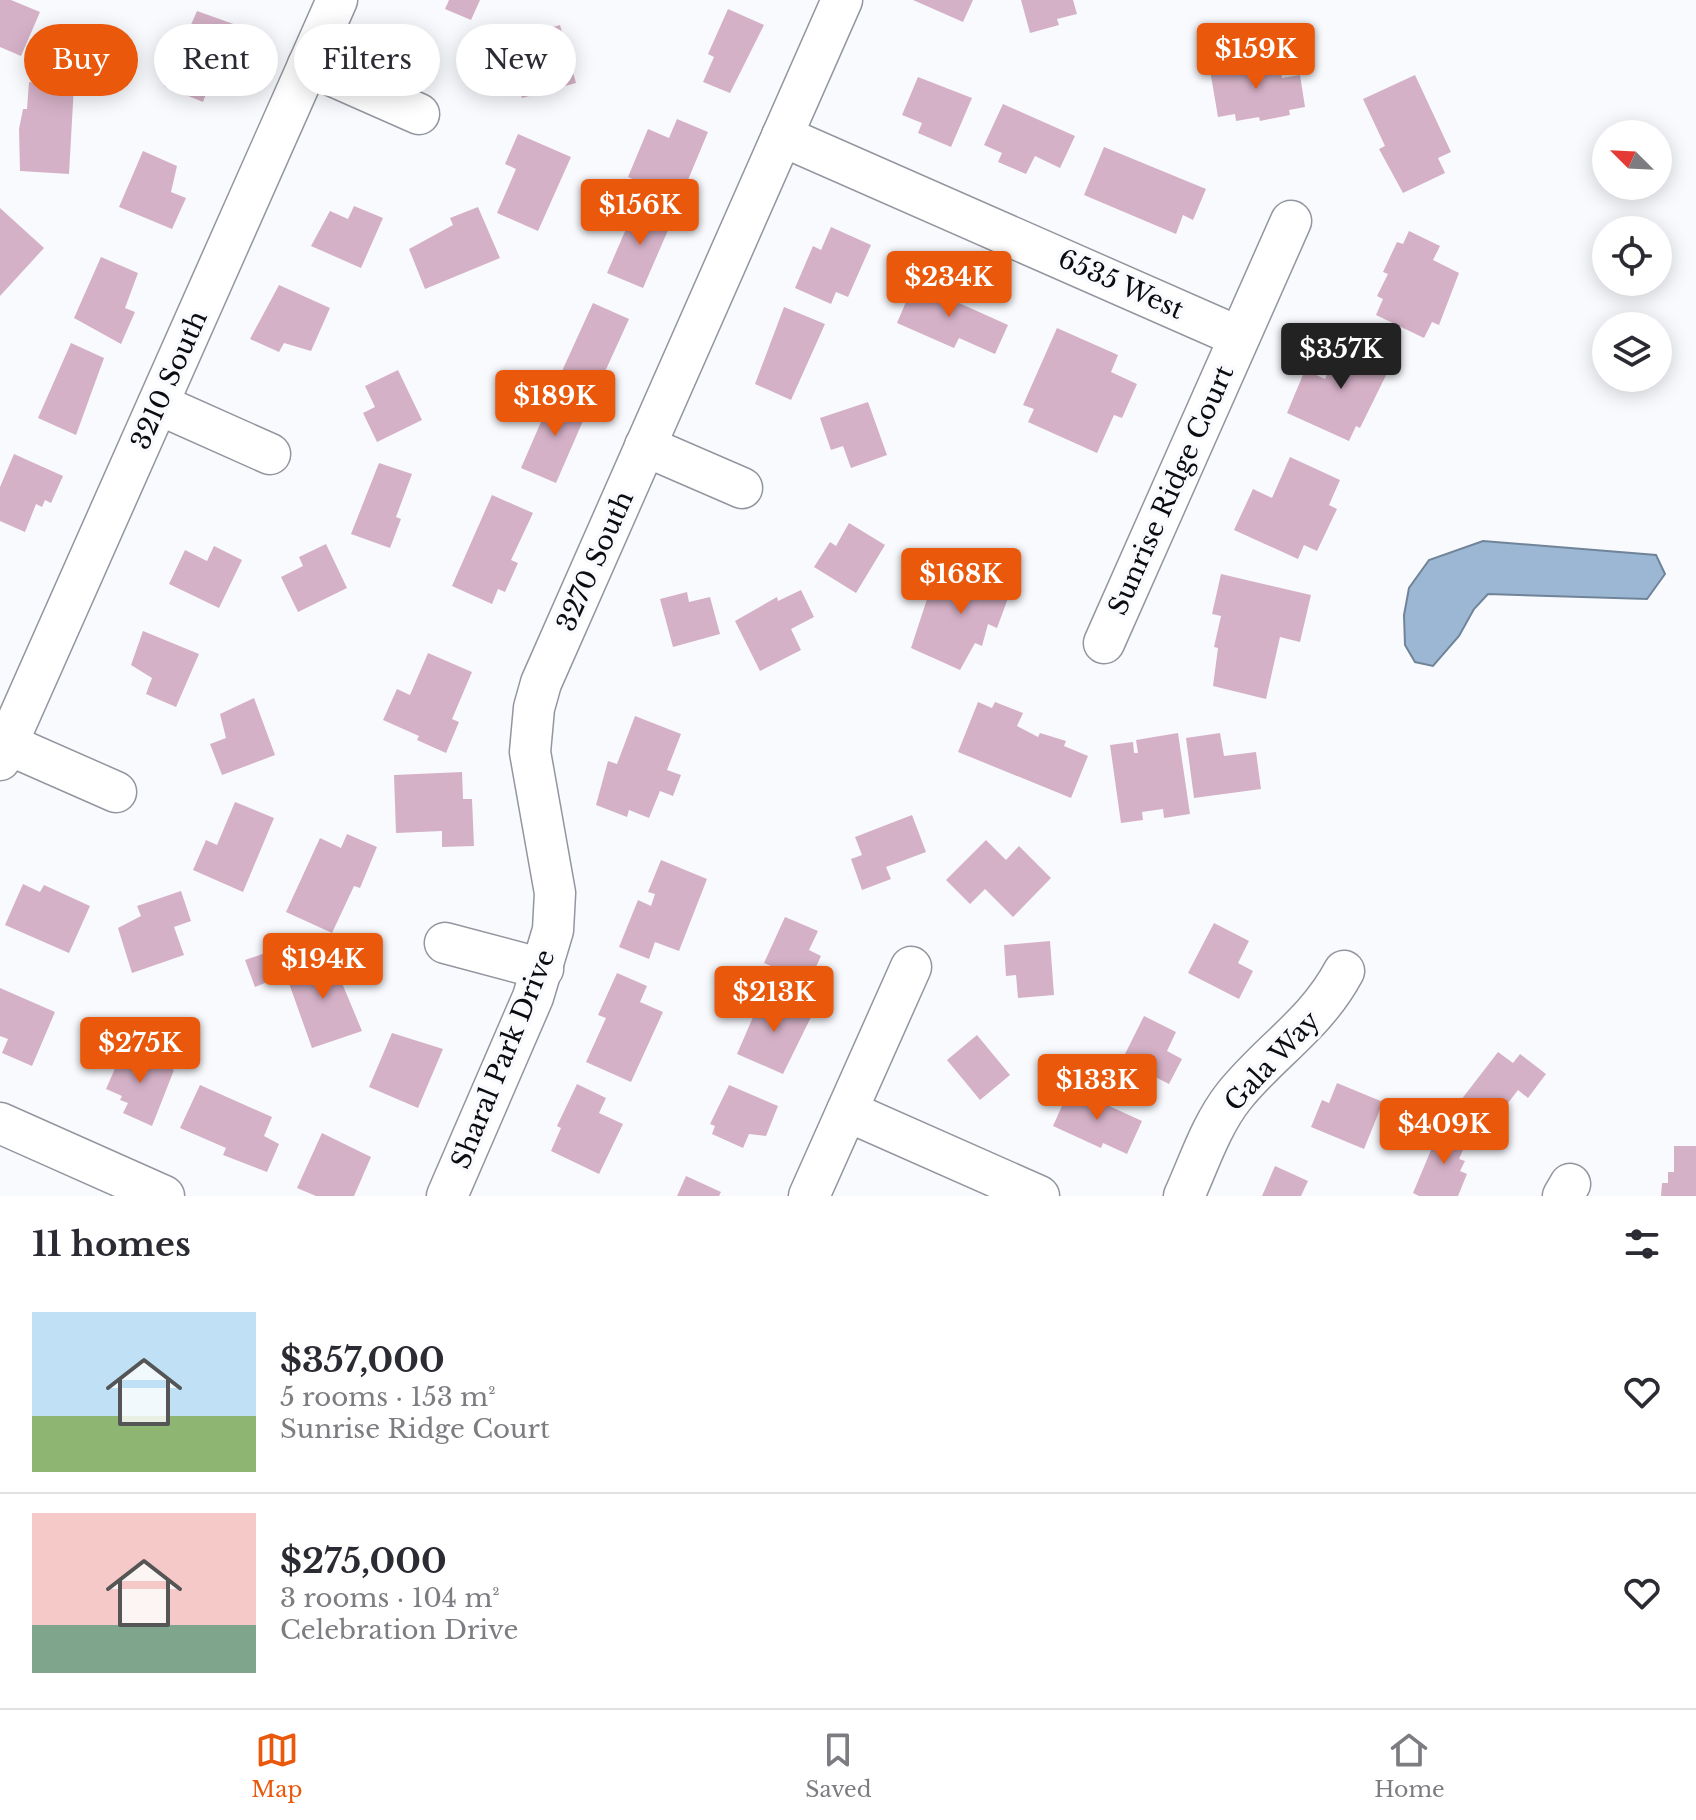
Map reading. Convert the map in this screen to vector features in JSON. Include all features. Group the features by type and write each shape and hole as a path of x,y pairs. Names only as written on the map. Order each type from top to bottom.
{"street":[{"name":"3210 South","path":"326,24 337,0"},
{"name":"3270 South","path":"541,683 842,0"},
{"name":"3210 South","path":"3,752 294,96"},
{"path":"378,96 419,114"},
{"name":"6535 West","path":"782,136 1239,337"},
{"name":"Sunrise Ridge Court","path":"1104,643 1291,221"},
{"path":"158,404 270,454"},
{"path":"645,446 742,488"},
{"name":"Sharal Park Drive","path":"447,1196 543,969 553,930 555,893 530,752 534,708 541,683"},
{"path":"3,752 116,792"},
{"path":"445,943 543,969"},
{"path":"809,1196 911,967"},
{"name":"Gala Way","path":"1184,1196 1223,1111 1250,1079 1321,1010 1344,971"},
{"path":"847,1111 1039,1196"},
{"path":"0,1123 164,1196"}],"water":[{"path":"1483,541 1656,555 1665,574 1647,599 1488,594 1474,609 1459,636 1433,666 1415,662 1405,645 1404,615 1409,588 1429,560"}],"building":[{"path":"0,0 11,0 40,12 35,24 24,24 21,56 0,47"},
{"path":"449,0 480,0 471,20 445,9"},
{"path":"913,0 973,0 963,22"},
{"path":"1021,0 1073,0 1077,14 1057,19 1059,25 1030,33"},
{"path":"728,9 764,25 730,93 703,82 714,57 708,54"},
{"path":"197,11 233,24 191,24"},
{"path":"1279,57 1282,78 1300,75 1305,107 1289,110 1290,115 1260,121 1259,117 1236,121 1235,114 1218,117 1210,70"},
{"path":"1415,75 1451,152 1438,158 1445,173 1403,193 1379,149 1385,146 1363,99"},
{"path":"918,77 972,98 951,147 918,133 922,123 902,115"},
{"path":"28,96 73,96 69,174 20,171 19,129 23,109 27,109"},
{"path":"188,96 205,96 203,102"},
{"path":"1003,104 1075,136 1060,168 1035,156 1026,174 998,162 1002,153 984,145"},
{"path":"677,119 708,132 680,199 628,177 648,129 669,138"},
{"path":"518,134 571,157 538,231 497,213 516,169 505,164"},
{"path":"1104,147 1206,189 1193,220 1183,215 1176,234 1084,195"},
{"path":"143,151 177,166 171,192 186,198 172,229 119,207"},
{"path":"354,206 383,218 361,268 311,246 330,211 348,219"},
{"path":"636,206 672,221 643,288 607,273"},
{"path":"478,207 500,258 425,289 409,249 453,225 450,218"},
{"path":"0,208 44,248 0,296"},
{"path":"831,227 871,245 848,297 836,292 831,304 795,288 813,246 821,250"},
{"path":"1409,231 1440,246 1433,260 1459,273 1439,325 1432,322 1424,338 1376,315 1383,299 1377,296 1388,274 1383,272 1397,242 1403,244"},
{"path":"101,257 138,273 125,308 135,312 121,344 74,318"},
{"path":"917,276 944,288 943,291 950,294 948,298 1008,325 995,354 959,338 954,348 897,323"},
{"path":"279,285 330,308 311,351 284,343 279,352 250,339"},
{"path":"593,303 629,319 598,387 562,371"},
{"path":"784,307 825,324 791,400 755,384"},
{"path":"1057,328 1118,355 1111,372 1137,384 1122,418 1114,415 1097,453 1028,422 1034,409 1023,405"},
{"path":"1343,339 1393,361 1360,428 1356,426 1349,441 1287,413 1305,370 1325,379"},
{"path":"71,343 104,358 76,435 38,418"},
{"path":"398,370 422,420 377,442 363,413 375,407 365,386"},
{"path":"554,392 589,407 556,483 521,468"},
{"path":"868,402 887,455 851,468 843,446 831,450 820,418"},
{"path":"14,454 63,476 51,503 45,500 42,507 36,504 25,532 0,521 0,487"},
{"path":"1290,457 1340,480 1329,505 1337,509 1317,551 1304,545 1298,559 1234,530 1253,489 1272,498"},
{"path":"379,463 412,474 396,517 401,519 390,548 351,534"},
{"path":"492,495 533,513 511,560 518,563 505,592 498,589 492,604 452,586"},
{"path":"849,523 885,545 856,593 814,567 830,542 836,546"},
{"path":"326,544 347,588 298,612 281,577 303,566 299,557"},
{"path":"214,546 242,560 219,608 169,584 185,550 207,561"},
{"path":"976,565 1014,582 997,628 988,624 982,646 975,643 960,670 911,648 929,593 934,595 941,580 949,584 953,573 970,580"},
{"path":"1221,574 1311,595 1300,642 1280,637 1266,699 1213,686 1218,648 1214,647 1221,616 1212,614"},
{"path":"801,590 814,617 791,629 801,650 760,671 735,621 777,597 778,601"},
{"path":"687,592 689,602 710,597 720,634 673,647 660,599"},
{"path":"143,631 199,654 176,707 146,694 152,678 131,665"},
{"path":"428,653 472,672 452,719 459,722 446,753 417,740 419,736 383,720 397,689 410,695"},
{"path":"254,698 275,755 222,775 210,744 226,738 220,714"},
{"path":"978,702 992,708 995,702 1023,713 1017,726 1038,737 1040,733 1066,741 1064,746 1088,756 1071,798 958,752"},
{"path":"635,716 681,734 667,770 681,775 673,796 660,791 649,818 629,810 627,817 596,805 608,761 617,764"},
{"path":"1178,733 1190,814 1164,818 1163,809 1142,812 1143,820 1121,823 1110,745 1133,742 1134,753 1138,753 1136,740"},
{"path":"1220,733 1224,756 1256,752 1261,789 1194,798 1186,738"},
{"path":"462,772 463,799 472,799 474,846 442,847 442,831 396,833 394,775"},
{"path":"235,802 274,818 243,892 193,870 206,840 217,845"},
{"path":"912,815 926,852 886,867 891,879 862,890 851,859 862,855 855,837"},
{"path":"347,834 377,847 360,888 354,886 332,933 286,912 320,838 341,848"},
{"path":"986,840 1006,860 1019,846 1051,878 1013,917 985,889 970,904 946,880"},
{"path":"661,860 707,879 679,951 655,942 649,959 619,947 638,900 651,906 655,894 648,892"},
{"path":"23,884 40,892 44,885 90,906 69,953 5,925"},
{"path":"181,891 191,921 174,927 184,955 132,973 118,928 141,916 137,906"},
{"path":"785,917 818,931 809,950 821,956 809,982 764,963"},
{"path":"1214,923 1249,941 1238,963 1253,971 1239,999 1188,973"},
{"path":"1050,941 1054,995 1018,998 1016,975 1006,976 1004,945"},
{"path":"271,951 280,977 255,987 245,960"},
{"path":"338,953 347,981 342,983 362,1031 312,1048 285,972"},
{"path":"617,973 647,986 640,1002 663,1012 631,1082 586,1062 606,1018 598,1015"},
{"path":"0,988 55,1012 32,1066 2,1053 8,1039 0,1036"},
{"path":"763,994 812,1015 783,1074 737,1054"},
{"path":"1144,1016 1176,1032 1167,1051 1182,1059 1169,1084 1122,1060"},
{"path":"392,1033 443,1049 418,1108 369,1087"},
{"path":"977,1035 1010,1075 980,1100 947,1060"},
{"path":"124,1048 174,1070 152,1126 123,1113 128,1103 120,1100 122,1096 106,1089"},
{"path":"1498,1052 1513,1063 1520,1054 1546,1074 1528,1098 1518,1090 1492,1124 1461,1100"},
{"path":"1337,1083 1383,1102 1364,1149 1311,1127 1322,1100 1329,1103"},
{"path":"577,1084 606,1098 599,1113 623,1124 599,1174 551,1151 561,1128 557,1126"},
{"path":"200,1085 272,1117 264,1136 279,1144 267,1172 223,1155 226,1148 180,1128"},
{"path":"729,1085 778,1106 766,1136 749,1134 743,1148 712,1134 715,1126 710,1124"},
{"path":"1070,1088 1142,1121 1127,1154 1103,1143 1101,1148 1053,1126"},
{"path":"1442,1124 1469,1136 1459,1159 1465,1161 1460,1171 1467,1174 1458,1196 1419,1196 1413,1193"},
{"path":"322,1133 371,1157 354,1196 316,1196 297,1188"},
{"path":"1674,1146 1696,1146 1696,1196 1661,1196 1662,1183 1668,1183 1668,1172 1674,1172"},
{"path":"1275,1166 1308,1181 1301,1196 1262,1196"},
{"path":"686,1176 721,1192 719,1196 677,1196"}]}
